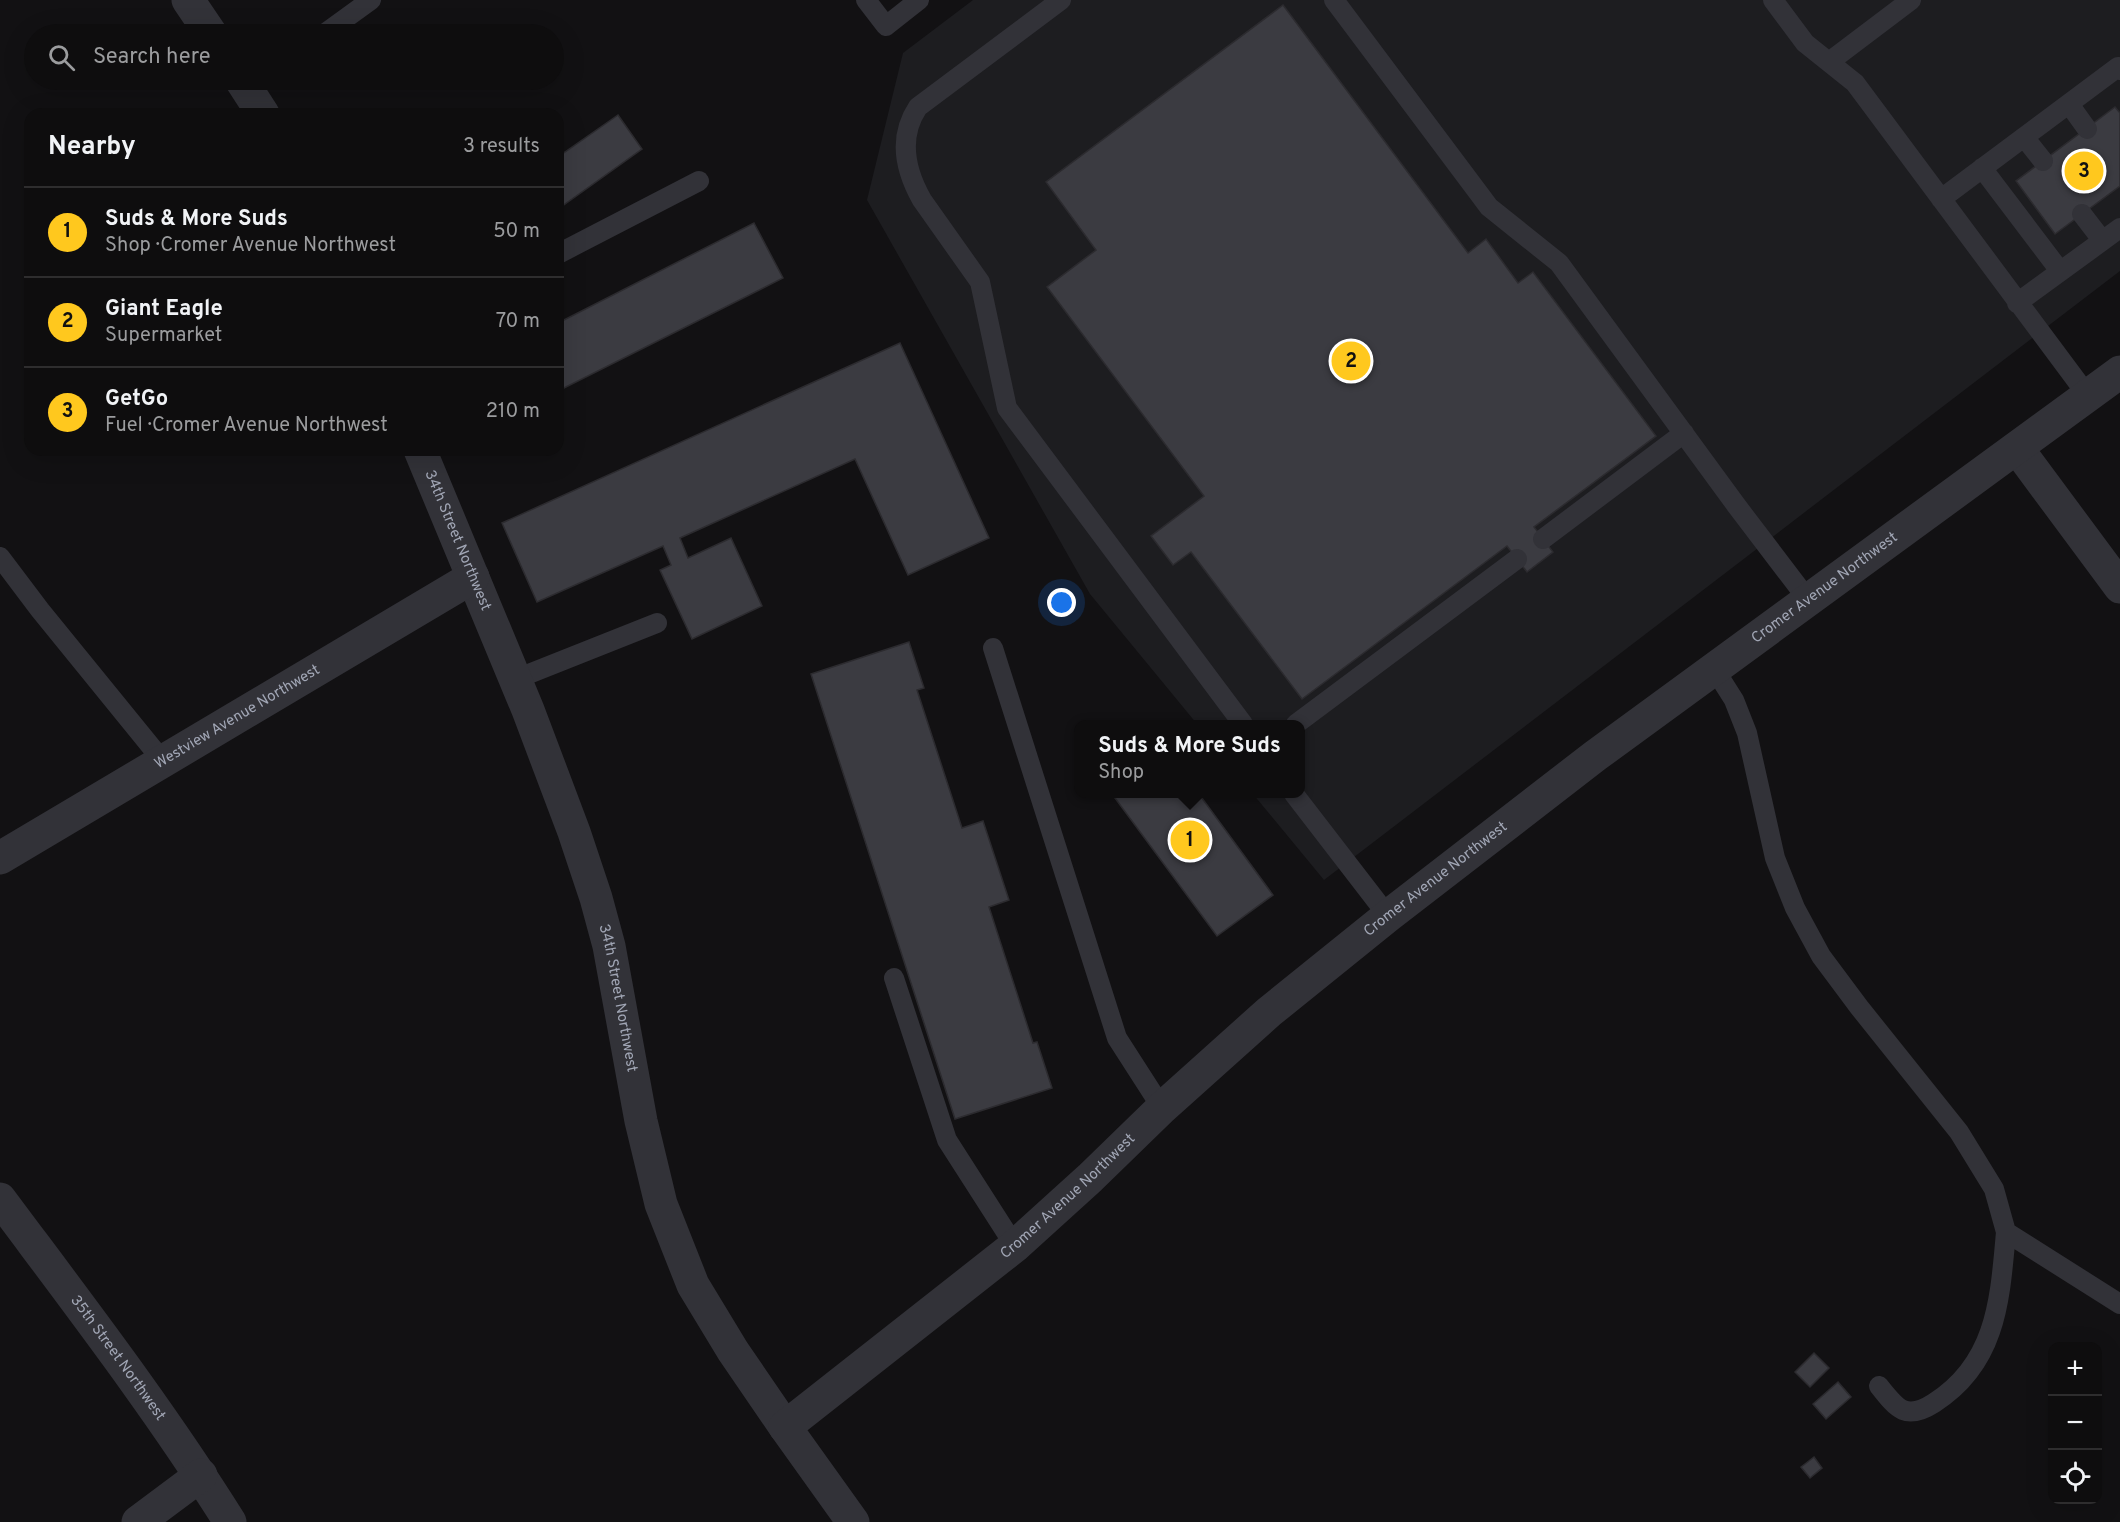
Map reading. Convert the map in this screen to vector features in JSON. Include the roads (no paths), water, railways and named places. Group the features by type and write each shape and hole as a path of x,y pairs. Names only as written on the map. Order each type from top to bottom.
{"street":[{"path":"188,0 204,24"},
{"name":"Cromer Avenue Northwest","path":"785,1427 1015,1246 1162,1108 1269,1012 1388,916 1595,756 2120,372"},
{"path":"2017,448 2120,587"},
{"name":"34th Street Northwest","path":"423,456 516,679 574,832 596,898 609,946 641,1120 661,1204 693,1285 733,1351 854,1522"},
{"name":"Westview Avenue Northwest","path":"4,848 162,760 473,577"},
{"name":"35th Street Northwest","path":"0,1199 102,1336 201,1475 230,1522"},
{"path":"138,1522 201,1475"}],"lane":[{"path":"338,24 371,0"},
{"path":"866,0 886,26 919,0"},
{"path":"1061,0 918,106 908,127 905,140 906,164 922,200 980,282 1008,408 1240,720"},
{"path":"1334,0 1488,207 1559,263 1809,601"},
{"path":"1773,0 1805,43 1855,83 2088,396"},
{"path":"1829,62 1911,0"},
{"path":"1941,199 2118,67 2120,70"},
{"path":"2068,104 2087,129"},
{"path":"2024,137 2043,161"},
{"path":"1982,168 2060,272"},
{"path":"564,251 699,181"},
{"path":"2082,214 2102,240"},
{"path":"2017,303 2120,228"},
{"path":"1543,540 1684,434"},
{"path":"0,557 162,760"},
{"path":"1301,720 1517,559"},
{"path":"516,679 657,623"},
{"path":"993,648 1117,1038 1162,1108"},
{"path":"1715,670 1734,700 1747,733 1775,858 1795,908 1821,956 1859,1008 1959,1132 1994,1189 2006,1232 1998,1310 1984,1349 1965,1378 1951,1392 1911,1414 1900,1410 1879,1386"},
{"path":"1297,798 1388,916"},
{"path":"894,978 947,1140 1015,1246"},
{"path":"2006,1232 2120,1304"}],"place":[{"name":"GetGo","path":"2084,171"},
{"name":"Giant Eagle","path":"1351,361"},
{"name":"Suds & More Suds","path":"1190,840"}]}
